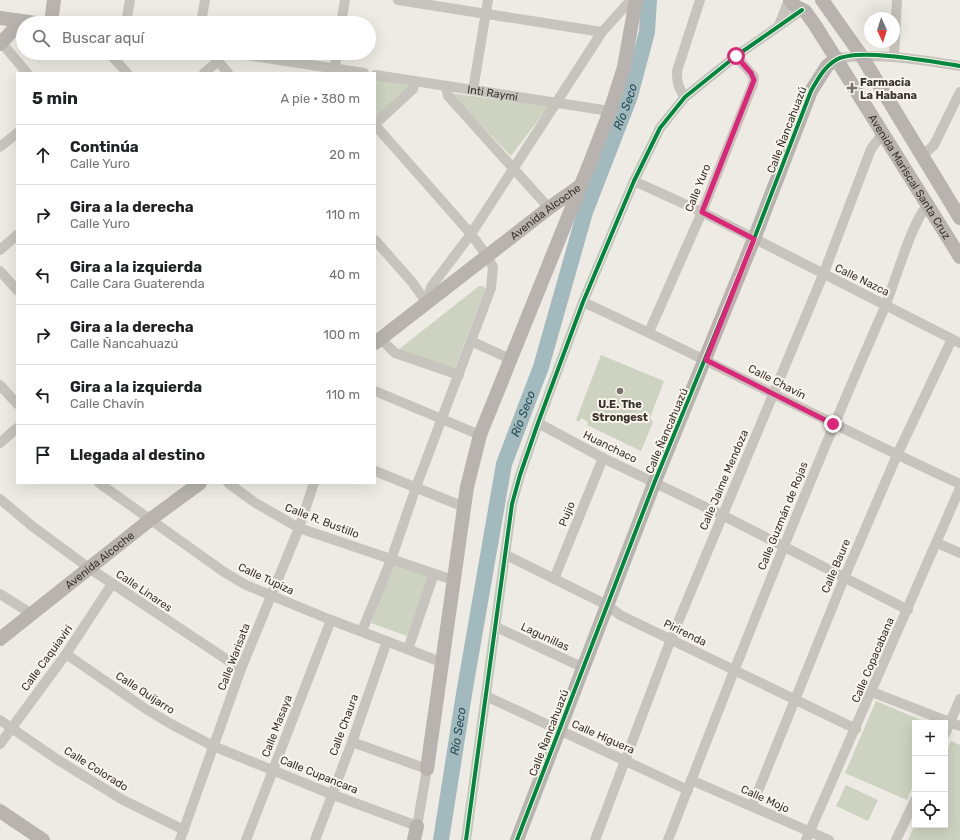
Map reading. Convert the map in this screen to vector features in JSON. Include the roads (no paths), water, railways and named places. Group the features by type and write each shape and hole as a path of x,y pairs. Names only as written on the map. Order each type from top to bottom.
{"street":[{"path":"52,16 54,0"},
{"path":"127,16 130,0"},
{"path":"202,16 205,0"},
{"path":"342,16 345,0"},
{"path":"398,0 602,32"},
{"path":"473,90 488,0"},
{"path":"426,302 431,287 471,234 512,168 602,32 631,0"},
{"name":"Avenida Alcoche","path":"378,340 548,208 580,186 610,110 624,67 636,0"},
{"path":"685,97 677,83 677,71 700,0"},
{"path":"779,25 789,0"},
{"name":"Avenida Mariscal Santa Cruz","path":"789,0 803,11 837,58 960,258"},
{"path":"466,840 512,504 520,475 538,423 583,302 634,181 660,128 685,97 736,56 779,25 803,11 817,6 822,0"},
{"name":"Avenida Mariscal Santa Cruz","path":"822,0 861,55 960,218"},
{"path":"894,56 897,0"},
{"path":"0,18 16,20 13,30 0,43 26,72"},
{"path":"837,58 861,55 894,56 960,66"},
{"name":"Calle Yuro","path":"649,332 702,212 754,80 751,73 736,56"},
{"name":"Calle Ñancahuazú","path":"518,840 655,482 706,360 811,91 827,66 837,58"},
{"path":"115,60 126,72"},
{"path":"205,72 217,60"},
{"path":"222,60 228,72"},
{"path":"273,60 334,71 349,72"},
{"path":"334,71 336,60"},
{"name":"Inti Raymi","path":"376,75 610,110"},
{"path":"376,123 413,89 415,81"},
{"path":"446,86 448,96 548,208"},
{"path":"922,156 934,145 960,92"},
{"path":"362,631 391,560 416,487 443,419 491,288 492,267 471,234 376,125"},
{"name":"Calle Jaime Mendoza","path":"595,840 671,639 824,275 871,149 883,133"},
{"path":"0,147 16,134"},
{"name":"Calle Nazca","path":"634,181 702,212 956,341"},
{"path":"414,840 427,769 467,487 480,435 580,186"},
{"name":"Calle Guzmán de Rojas","path":"668,840 732,670 833,424 885,305 918,220 928,205"},
{"path":"0,250 16,236"},
{"path":"376,241 412,282 426,302"},
{"path":"0,271 16,289"},
{"name":"Calle Chavín","path":"583,302 649,332 833,424 960,484"},
{"path":"378,340 395,354 459,376"},
{"path":"471,341 510,359"},
{"name":"Calle Baure","path":"752,806 793,700 897,455 956,341"},
{"path":"0,385 16,403"},
{"path":"376,391 480,435"},
{"name":"Huanchaco","path":"538,423 603,458 655,482 845,576 908,610"},
{"path":"0,443 16,429"},
{"name":"Pujio","path":"554,579 603,458"},
{"path":"376,471 464,507"},
{"name":"Calle Tupiza","path":"100,484 224,572 246,585 331,620 408,648 441,662"},
{"name":"Avenida Alcoche","path":"0,639 151,519 199,484"},
{"name":"Calle R. Bustillo","path":"229,484 254,502 299,528 453,580"},
{"name":"Calle Warisata","path":"180,840 241,669 299,528 314,484"},
{"name":"Calle Copacabana","path":"808,836 960,488"},
{"name":"Calle Linares","path":"0,499 32,526 89,568 241,669"},
{"path":"937,543 960,553"},
{"name":"Pirirenda","path":"506,555 607,605 620,615 793,700 856,729"},
{"path":"408,648 434,574"},
{"name":"Calle Caquiaviri","path":"0,744 66,654 112,584"},
{"path":"0,594 32,614"},
{"name":"Calle Masaya","path":"246,840 331,620"},
{"name":"Lagunillas","path":"496,627 584,668"},
{"name":"Calle Chaura","path":"315,840 331,794 352,742 387,641"},
{"name":"Calle Quijarro","path":"66,654 146,709 213,746"},
{"path":"872,692 955,724 960,699"},
{"name":"Calle Higuera","path":"486,696 559,732 689,785"},
{"name":"Calle Colorado","path":"0,720 118,797 184,830"},
{"path":"352,742 427,769"},
{"name":"Calle Cupancara","path":"213,746 331,794 417,826"},
{"name":"Calle Mojo","path":"689,785 752,806 808,836 830,840"},
{"path":"896,840 912,806"},
{"path":"0,811 43,840"}],"waterway":[{"name":"Río Seco","path":"441,840 464,694 504,464 541,367 585,212 630,96 647,32 649,0"}],"place":[{"name":"Farmacia La Habana","path":"852,88"},
{"name":"U.E. The Strongest","path":"620,391"}]}
